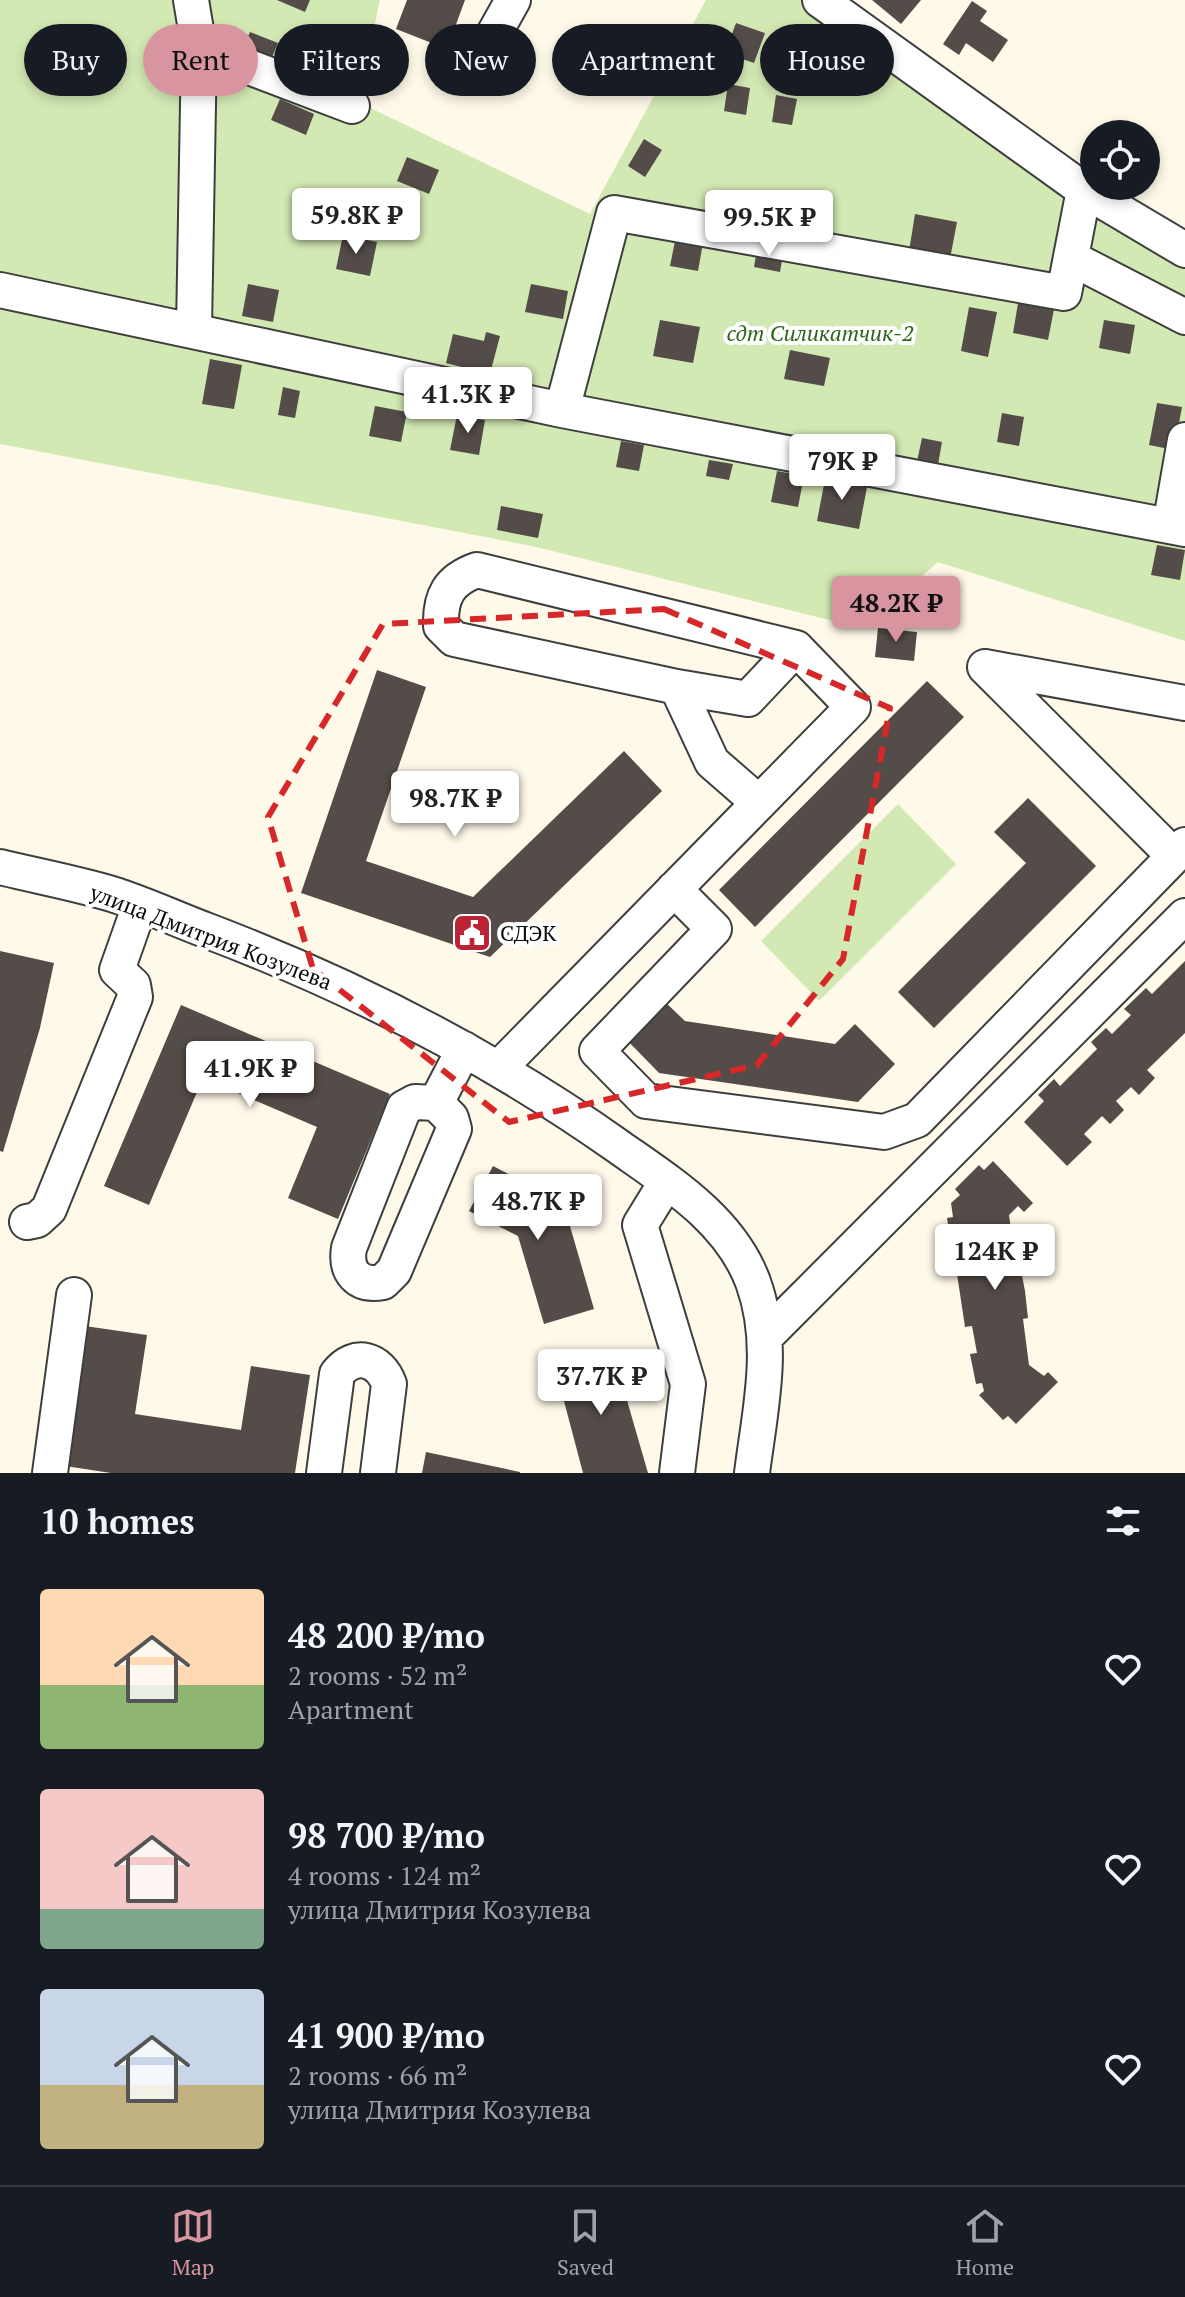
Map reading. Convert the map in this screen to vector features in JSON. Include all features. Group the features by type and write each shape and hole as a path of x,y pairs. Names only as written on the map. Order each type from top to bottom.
{"street":[{"path":"191,0 195,24"},
{"path":"500,24 513,0"},
{"path":"820,0 1080,187"},
{"path":"258,70 352,106"},
{"path":"194,329 198,96"},
{"path":"562,410 614,213 1064,293 1082,200"},
{"path":"1101,200 1185,250"},
{"path":"1071,258 1185,317"},
{"path":"0,290 562,410 1177,528 1185,440"},
{"path":"498,1069 853,707 796,648 477,570 461,576 448,588 440,606 441,626 454,639 677,687 748,699 796,648"},
{"path":"674,889 714,929 597,1051 646,1101 884,1132 917,1120 1180,851 985,667 1185,703"},
{"path":"677,687 712,762 759,803"},
{"name":"улица Дмитрия Козулева","path":"0,867 112,894 282,959 404,1016 559,1104 687,1195 725,1236 752,1280 766,1336 767,1357 752,1473"},
{"path":"27,1222 37,1220 49,1209 135,997 133,985 117,970 140,905"},
{"path":"766,1336 1185,916"},
{"path":"436,1103 464,1049"},
{"path":"415,1102 436,1103 451,1118 454,1129 394,1271 383,1282 361,1281 352,1275 347,1262 349,1248 404,1108 415,1102"},
{"path":"667,1181 640,1225 688,1384 677,1473"},
{"path":"50,1473 74,1295"},
{"path":"324,1473 337,1374 344,1366 362,1359 372,1361 384,1371 389,1384 378,1473"}],"highlighted area":[{"path":"664,609 890,708 843,959 757,1065 509,1122 313,969 268,817 383,624"}],"green space":[{"name":"сдт Силикатчик-2","path":"0,0 380,0 375,24 274,24 274,96 359,96 358,102 590,214 654,96 744,96 744,24 693,24 706,0 802,0 835,24 760,24 760,96 894,96 894,67 1100,217 1185,268 1185,641 938,562 862,628 532,546 0,444"},
{"path":"898,804 956,864 819,1001 761,941"}],"building":[{"path":"277,0 310,0 305,12"},
{"path":"407,0 465,0 456,24 425,24 425,40 409,34 409,24 398,24"},
{"path":"872,0 921,0 901,24"},
{"path":"972,1 987,11 980,21 1008,40 993,62 966,43 959,55 943,44"},
{"path":"744,26 760,31 760,47 754,63 744,60"},
{"path":"258,35 274,41 269,64 258,59"},
{"path":"744,87 750,88 746,115 724,111 726,96 744,96"},
{"path":"776,96 797,99 792,125 772,122"},
{"path":"280,99 314,114 306,135 271,120"},
{"path":"644,139 662,150 645,177 628,166"},
{"path":"407,157 439,170 429,194 397,181"},
{"path":"915,214 957,222 950,259 909,251"},
{"path":"677,231 704,237 698,271 670,266"},
{"path":"343,235 377,242 370,276 336,269"},
{"path":"758,244 784,249 780,272 754,267"},
{"path":"248,284 279,290 273,322 242,316"},
{"path":"531,284 568,291 563,319 525,312"},
{"path":"1019,297 1055,304 1048,340 1013,333"},
{"path":"969,307 997,312 988,357 961,351"},
{"path":"660,320 700,327 693,363 653,356"},
{"path":"1104,320 1135,325 1130,354 1099,348"},
{"path":"486,332 500,336 487,385 474,382 477,371 446,363 453,334 484,341"},
{"path":"790,350 830,358 824,386 784,379"},
{"path":"210,359 242,365 234,409 202,404"},
{"path":"283,387 300,391 295,418 278,415"},
{"path":"1157,403 1182,407 1174,450 1149,445"},
{"path":"375,406 407,412 401,442 369,436"},
{"path":"1002,413 1024,417 1019,446 997,442"},
{"path":"457,415 485,420 479,455 450,450"},
{"path":"922,438 942,442 937,470 916,466"},
{"path":"621,441 644,445 639,471 616,467"},
{"path":"709,460 733,464 729,480 706,476"},
{"path":"777,471 804,476 798,507 771,502"},
{"path":"826,474 868,482 859,529 817,521"},
{"path":"501,506 543,514 538,538 497,530"},
{"path":"1157,545 1185,550 1180,580 1151,575"},
{"path":"878,628 917,632 914,661 875,657"},
{"path":"377,670 426,687 366,861 473,897 624,751 662,791 490,957 301,893"},
{"path":"927,681 964,717 755,927 719,890"},
{"path":"1028,798 1096,866 934,1028 898,992 1026,863 994,832"},
{"path":"0,951 54,963 40,1028 3,1152 0,1151"},
{"path":"1185,961 1185,1033 1147,1070 1155,1078 1139,1095 1131,1087 1116,1101 1124,1110 1110,1124 1102,1116 1084,1134 1092,1142 1067,1166 1024,1122 1044,1101 1038,1095 1054,1079 1060,1086 1097,1049 1091,1042 1106,1028 1112,1034 1131,1015 1124,1009 1146,988 1152,994"},
{"path":"663,1000 685,1021 835,1044 855,1024 895,1064 858,1102 659,1073 624,1037"},
{"path":"181,1005 390,1094 338,1219 288,1198 317,1127 203,1078 149,1205 104,1186"},
{"path":"993,1161 1033,1203 1024,1212 1018,1206 1009,1215 1016,1265 1020,1265 1025,1291 1028,1318 1023,1319 1029,1365 1044,1376 1048,1372 1058,1382 1016,1424 1008,1416 1003,1420 979,1395 984,1391 982,1383 976,1384 970,1354 977,1353 972,1326 965,1327 957,1274 963,1273 959,1248 958,1244 951,1245 947,1218 953,1217 951,1203 960,1195 955,1189 979,1165 984,1170"},
{"path":"493,1166 563,1202 594,1309 544,1324 518,1236 469,1211"},
{"path":"85,1326 147,1335 135,1414 241,1430 251,1366 310,1375 295,1473 111,1473 65,1466"},
{"path":"613,1352 648,1473 583,1473 555,1367"},
{"path":"426,1452 520,1472 520,1473 422,1473"}],"place":[{"name":"СДЭК","path":"472,933"}]}
